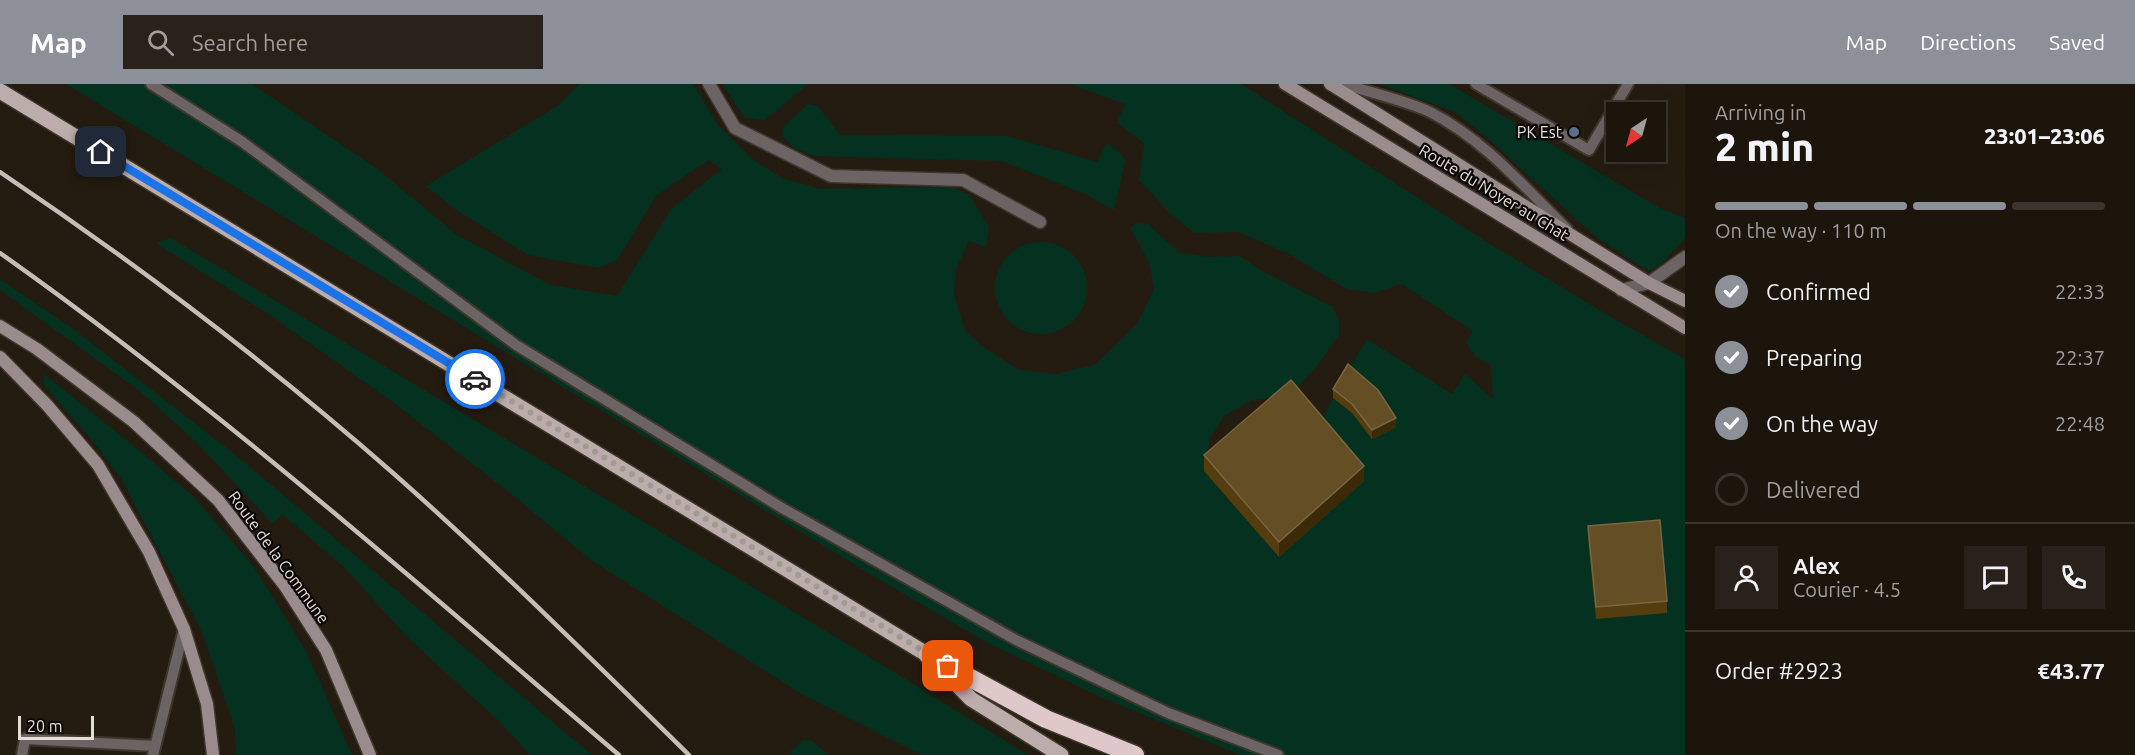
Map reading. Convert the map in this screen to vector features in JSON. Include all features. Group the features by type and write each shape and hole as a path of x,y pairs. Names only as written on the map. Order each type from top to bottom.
{"highway":[{"path":"928,655 1046,719 1135,755"}],"main road":[{"name":"Route du Noyer au Chat","path":"1286,84 1685,328"},
{"name":"Route du Noyer au Chat","path":"1330,84 1649,283 1685,301"},
{"path":"0,91 928,655 971,699 1061,755"},
{"name":"Route de la Commune","path":"0,326 37,349 134,422 218,500 285,586 326,650 370,755"},
{"path":"0,357 47,405 98,465 149,552 184,629 207,704 213,755"}],"street":[{"path":"709,84 735,128 831,176 963,180 1040,222"},
{"path":"1622,290 1649,283 1685,257"}],"lane":[{"path":"152,84 241,141 516,345 782,508 1016,640 1168,713 1278,755"},
{"path":"1343,84 1428,111 1453,125 1480,143 1578,239"},
{"path":"1476,84 1589,150 1628,84"},
{"path":"22,755 25,739 154,751 184,629"}],"green space":[{"path":"66,84 252,84 379,170 457,235 551,285 617,296 672,208 722,169 709,160 657,195 617,260 599,268 528,255 455,209 426,186 559,105 579,84 693,84 718,125 752,159 784,179 821,189 954,187 970,196 989,227 986,247 969,241 956,268 954,294 965,331 983,347 1019,370 1057,374 1096,364 1137,324 1154,289 1149,263 1131,229 1135,223 1148,224 1180,253 1209,257 1239,256 1264,272 1333,307 1339,321 1339,335 1320,362 1291,395 1252,400 1224,416 1210,438 1204,471 1318,427 1333,398 1352,413 1348,372 1367,339 1452,394 1465,374 1493,399 1491,365 1476,357 1466,343 1473,331 1402,284 1374,293 1347,289 1287,253 1238,232 1194,233 1171,214 1139,180 1144,143 1117,123 1125,104 1070,84 1241,84 1482,239 1685,359 1685,755 1240,755 1101,697 988,643 870,574"},
{"path":"722,84 808,84 765,120 745,118"},
{"path":"1380,84 1449,84 1658,207 1685,218 1685,238 1662,263 1649,271 1597,238 1485,136 1455,112"},
{"path":"808,104 818,106 840,135 1007,136 1097,162 1107,143 1121,154 1125,161 1114,210 1085,194 1002,161 814,156 794,148 782,136 783,127"},
{"path":"171,238 894,672 1028,755 922,755 803,695 591,560 510,493 394,403 270,315 156,243"},
{"path":"1041,242 1059,245 1074,255 1084,270 1087,288 1084,306 1074,321 1059,331 1041,334 1023,331 1008,321 998,306 995,288 998,270 1008,255 1023,245"},
{"path":"0,279 76,331 237,456 592,755 530,755 500,722 409,639 345,568 282,514 273,524 197,443 141,392 0,290"},
{"path":"44,374 194,497 254,567 306,651 352,755 236,755 235,729 202,632 122,480 93,441 44,385"},
{"path":"803,740 812,741 829,755 793,755 790,752"}],"building":[{"path":"1348,364 1378,390 1396,418 1372,430 1352,404 1333,389"},
{"path":"1291,380 1364,466 1279,542 1204,455"},
{"path":"1660,520 1667,601 1596,607 1588,526"}],"railway":[{"path":"0,172 152,279 299,393 469,542 689,755"},
{"path":"0,253 160,372 316,497 619,755"}],"way so far":[{"path":"475,379 948,666"}],"place":[{"name":"PK Est","path":"1574,132"}],"route":[{"path":"101,152 475,379"}]}
